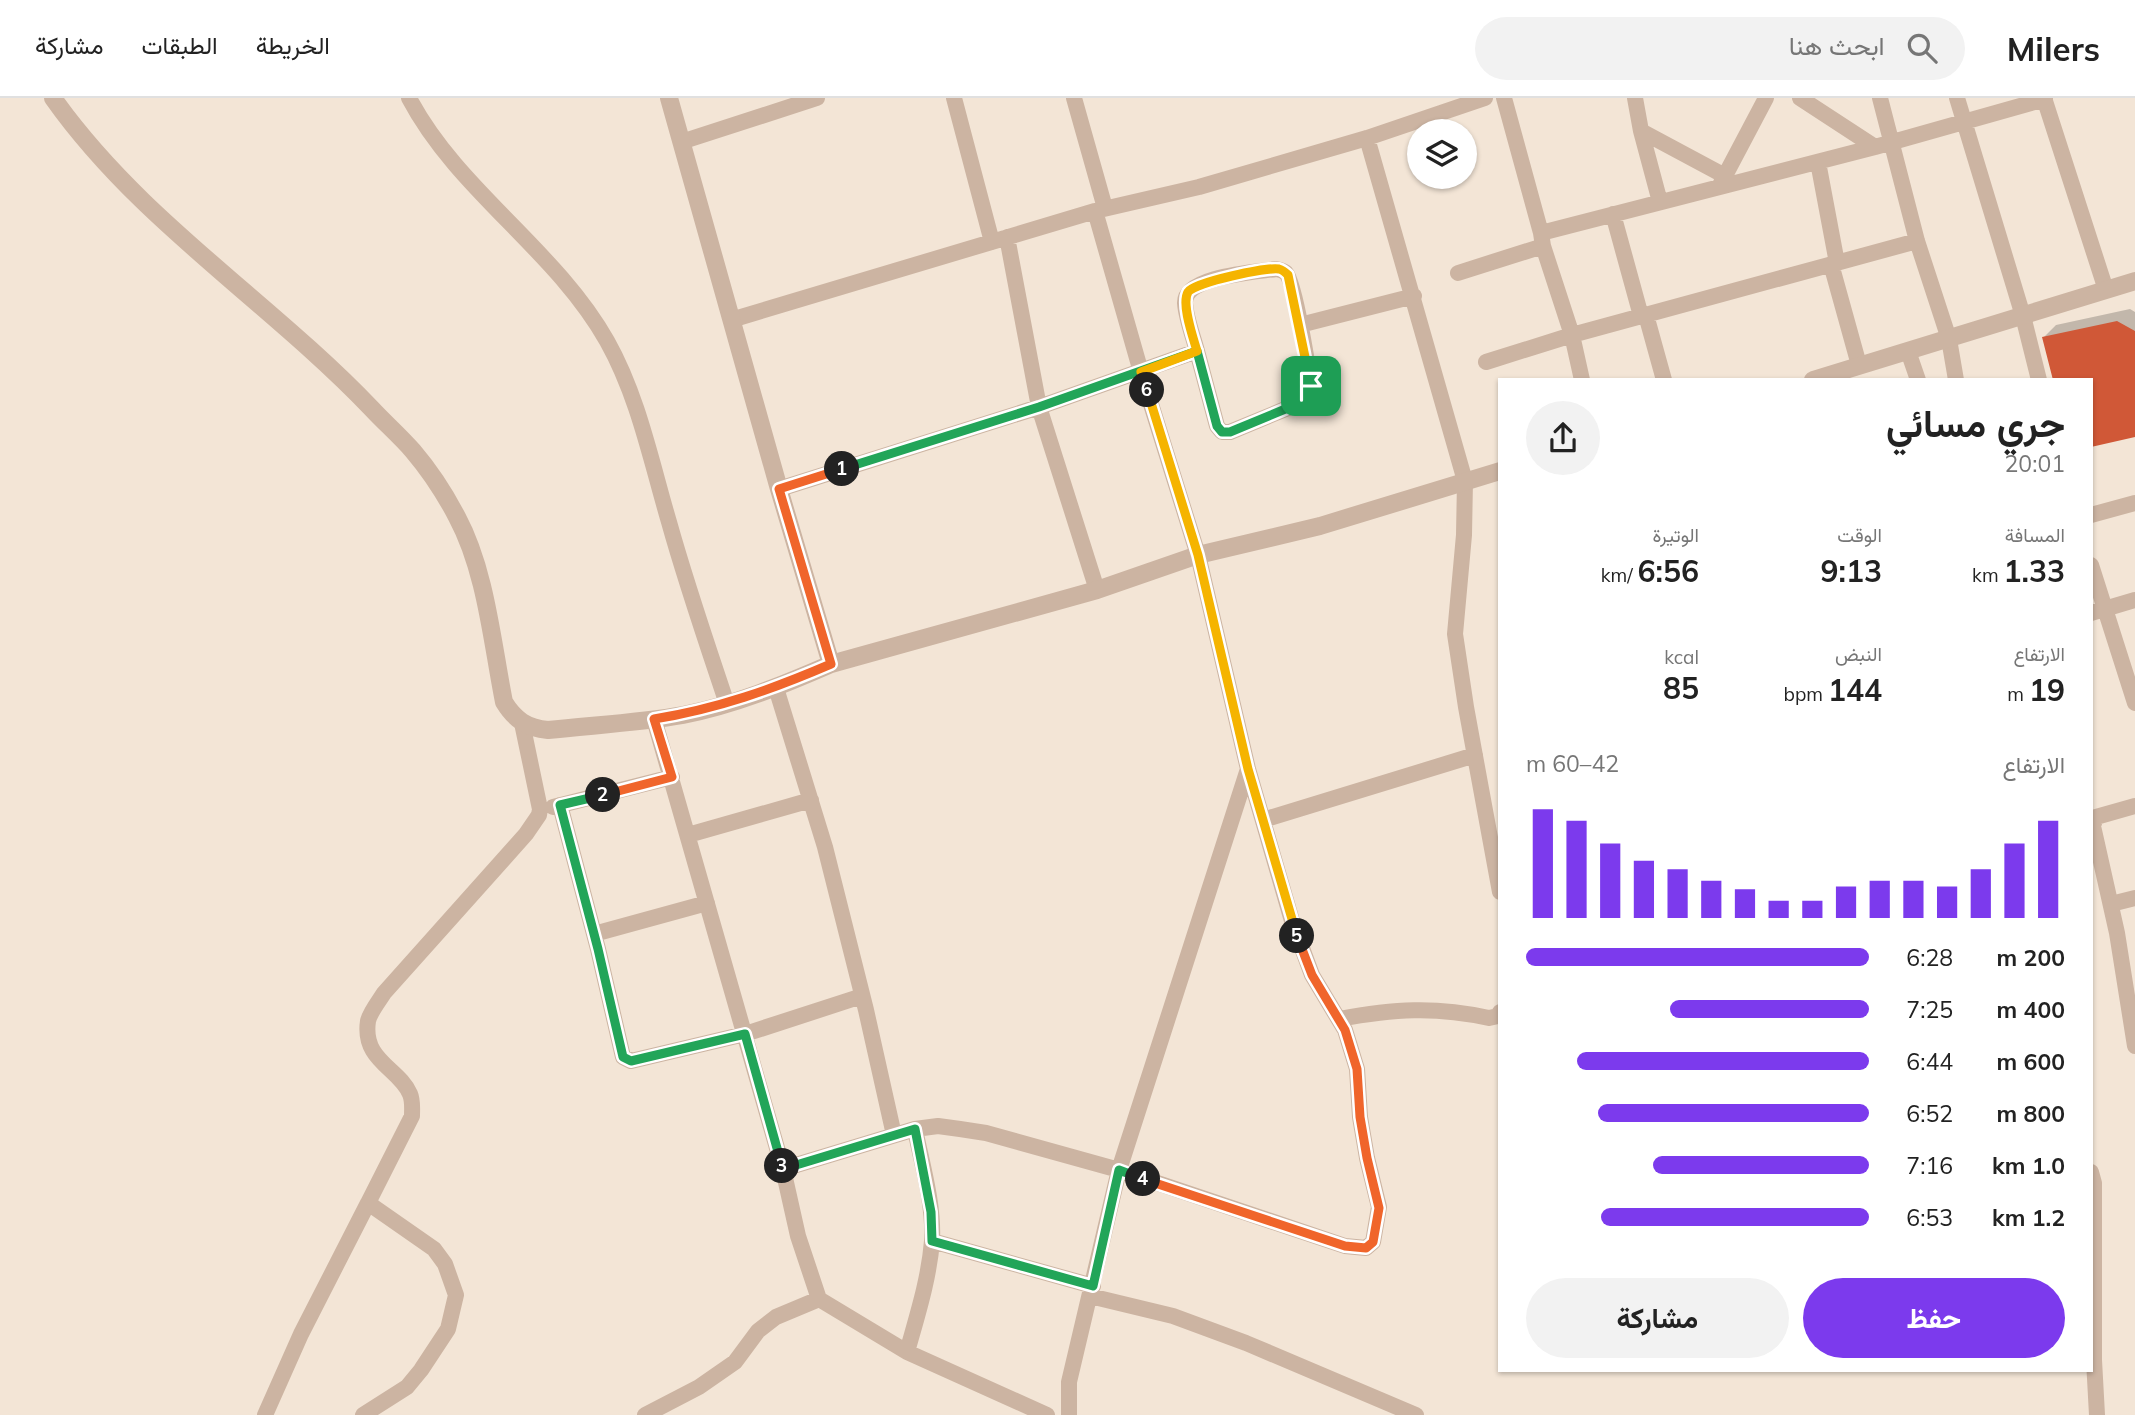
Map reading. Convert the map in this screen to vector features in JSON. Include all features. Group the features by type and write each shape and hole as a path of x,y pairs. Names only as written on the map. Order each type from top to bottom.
{"street":[{"path":"53,98 68,120 132,191 340,375 413,451 458,519 477,565 504,702 510,713 522,723 534,728 548,730 654,719 727,704 776,688 831,664 1097,590 1198,555 1320,526 1498,472"},
{"path":"409,98 428,130 472,183 580,300 607,342 644,429 673,536 727,704"},
{"path":"669,98 831,664"},
{"path":"681,142 817,98"},
{"path":"954,98 1000,240 1039,407 1097,590"},
{"path":"783,1169 915,1129 938,1126 986,1133 1119,1170 1345,1246 1366,1248 1373,1242 1376,1233 1379,1208 1360,1117 1357,1069 1345,1030 1312,975 1292,921 1248,769 1198,555 1141,372 1074,98"},
{"path":"731,320 1100,209 1199,187 1367,138 1485,98"},
{"path":"1504,98 1542,240 1572,335 1582,378"},
{"path":"1635,98 1660,202"},
{"path":"1722,181 1766,98"},
{"path":"1800,98 1875,147"},
{"path":"1880,98 1917,241 1949,339 1956,378"},
{"path":"1957,98 2023,316 2038,378"},
{"path":"1458,273 1613,214 1660,202 1722,181 1818,162 2045,99 2106,290"},
{"path":"1641,131 1722,181"},
{"path":"1367,138 1465,481 1464,535 1455,634 1498,881"},
{"path":"1818,162 1834,263 1859,365"},
{"path":"1613,214 1663,378"},
{"path":"1486,362 1572,335 1917,241"},
{"path":"1281,270 1288,275 1300,325 1311,386 1307,400 1230,432 1222,432 1217,426 1185,302 1188,293 1193,287 1213,279 1281,270"},
{"path":"1819,378 2135,281"},
{"path":"1300,325 1414,296"},
{"path":"779,489 1039,407 1197,351"},
{"path":"1909,351 1917,378"},
{"path":"2093,514 2135,503"},
{"path":"2093,578 2098,611 2135,703"},
{"path":"2098,611 2135,600"},
{"path":"776,688 811,800 862,996 894,1135"},
{"path":"654,719 819,1299 906,1352 1047,1415"},
{"path":"265,1415 301,1334 412,1116 410,1092 375,1056 368,1020 384,993 526,834 540,809 522,723"},
{"path":"1263,820 1475,755"},
{"path":"1069,1415 1069,1382 1119,1170 1248,769"},
{"path":"540,809 672,777"},
{"path":"688,835 811,800"},
{"path":"560,805 623,1057 626,1059 631,1061 745,1034 862,996"},
{"path":"2135,806 2093,818 2132,1010 2135,1046"},
{"path":"2111,904 2135,898"},
{"path":"594,934 707,903"},
{"path":"1339,1019 1388,1010 1420,1009 1465,1012 1489,1018 1498,1015"},
{"path":"906,1352 926,1282 932,1241 931,1212 915,1129"},
{"path":"2093,1179 2097,1415"},
{"path":"363,1415 407,1387 421,1370 447,1329 456,1295 445,1264 434,1249 368,1203"},
{"path":"932,1241 1173,1316 1416,1415"},
{"path":"645,1415 699,1387 735,1362 758,1331 776,1317 819,1299"}],"building":[{"path":"2117,321 2135,331 2135,437 2093,447 2093,378 2052,378 2042,337"}],"route":[{"path":"1311,386 1288,275 1276,269 1213,279 1193,287 1185,302 1197,351 1141,372 1198,555 1248,769 1292,921 1312,975 1345,1030 1357,1069 1360,1117 1379,1208 1373,1242 1366,1248 1345,1246 1119,1170 1093,1286 932,1241 931,1212 915,1129 783,1169 745,1034 631,1061 623,1057 560,805 672,777 654,719 684,715 727,704 776,688 831,664 779,489 1039,407 1197,351 1217,426 1222,432 1230,432 1307,400 1311,386"}]}
